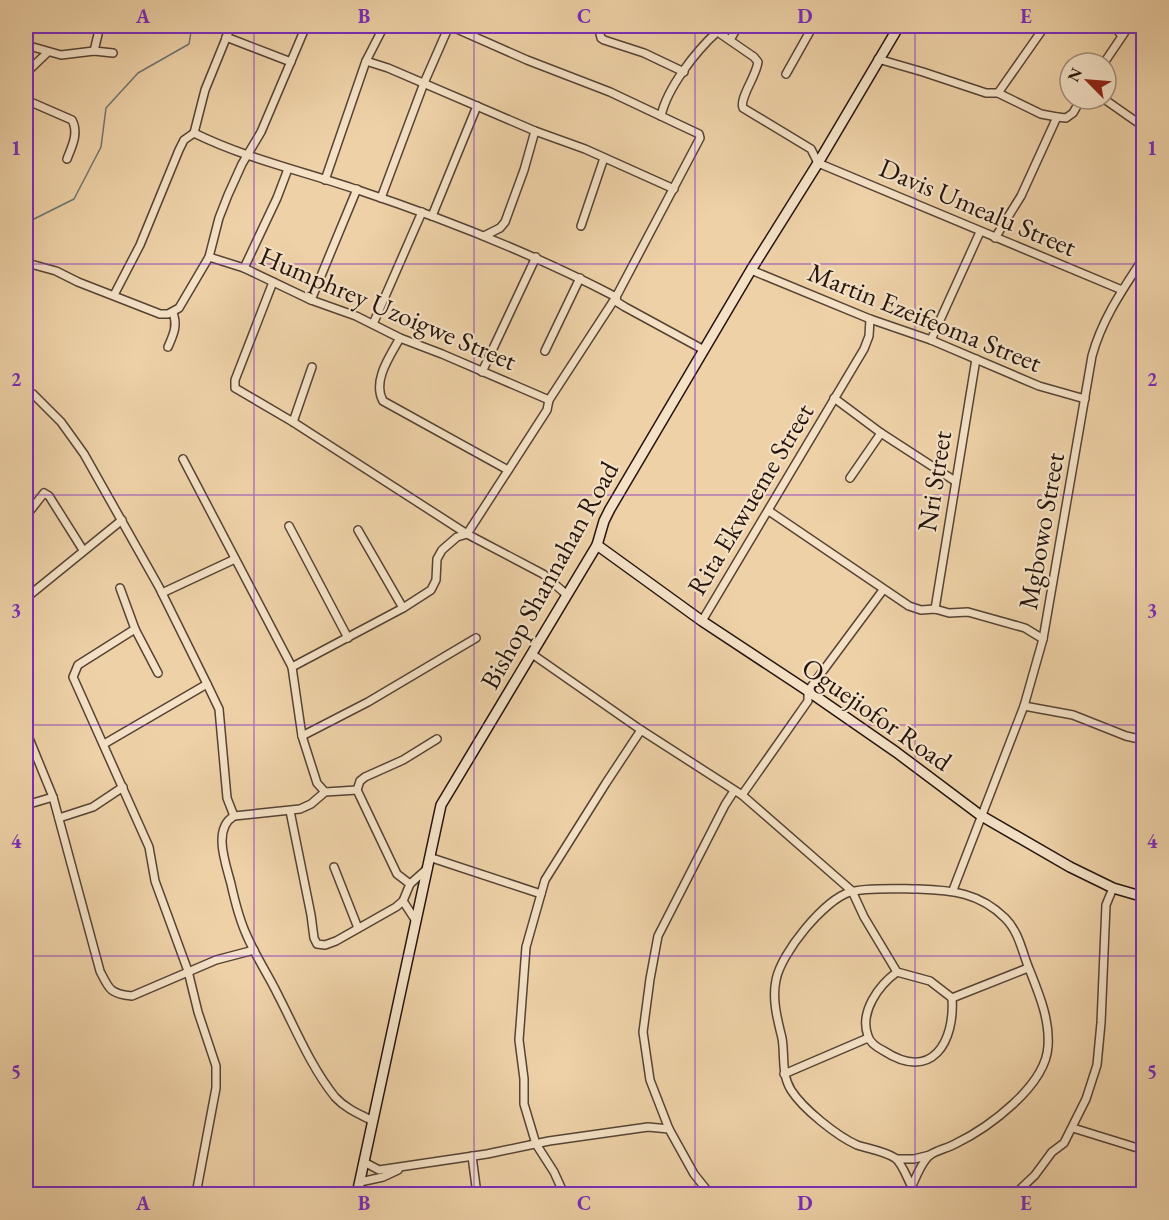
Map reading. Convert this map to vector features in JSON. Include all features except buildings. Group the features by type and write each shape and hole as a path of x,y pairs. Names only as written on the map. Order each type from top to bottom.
{"main road":[{"name":"Bishop Shannahan Road","path":"357,1194 416,921 432,858 441,806 535,655 597,545 610,509 899,26"},
{"name":"Oguejiofor Road","path":"597,545 702,621 896,752 980,815 1070,867 1113,888 1143,897"}],"street":[{"path":"94,51 100,26"},
{"path":"114,295 147,229 179,150 184,140 194,134 205,90 231,26"},
{"path":"27,263 56,271 160,314 173,313 179,308 209,257 219,218 242,164 261,132 306,26"},
{"path":"325,180 366,61 384,26"},
{"path":"292,667 404,608 431,590 436,580 437,559 442,550 457,537 467,534 547,410 549,400 616,297 700,138 699,134 610,92 527,60 465,28 449,26 424,83 381,198"},
{"path":"598,26 601,38 604,40 644,53 684,72"},
{"path":"710,26 758,62 756,74 742,99 743,108 811,149 818,163"},
{"path":"730,40 738,26"},
{"path":"786,74 813,26"},
{"path":"998,93 1046,26"},
{"path":"1114,26 1122,36"},
{"path":"1112,51 1129,26"},
{"path":"661,116 663,105 684,72 717,32"},
{"path":"226,37 291,62"},
{"path":"26,45 48,52 72,55 94,51 113,53"},
{"path":"26,74 48,52"},
{"path":"878,59 986,93 998,93 1041,114 1066,118 1074,111"},
{"path":"366,61 424,83 674,189"},
{"path":"26,100 72,120 75,125 75,139 67,159"},
{"path":"432,216 477,106"},
{"path":"1118,109 1143,127"},
{"path":"996,238 1020,196 1057,117"},
{"path":"484,236 500,228 505,222 536,131"},
{"path":"194,134 288,170 300,171 422,212 536,257 616,297 617,302 625,307 704,350"},
{"path":"581,226 604,158"},
{"name":"Davis Umealu Street","path":"818,163 1122,290"},
{"path":"244,268 288,170"},
{"path":"311,300 357,189"},
{"path":"373,324 422,212"},
{"path":"931,340 980,232"},
{"name":"Humphrey Uzoigwe Street","path":"209,257 244,268 311,300 373,324 400,338 549,400"},
{"path":"482,372 536,257"},
{"name":"Mgbowo Street","path":"952,890 1024,706 1044,639 1097,336 1111,307 1143,257"},
{"name":"Martin Ezeifeoma Street","path":"751,270 870,319 931,340 1039,386 1085,399"},
{"path":"545,351 580,278"},
{"path":"273,282 235,380 235,388 293,422 467,534 543,574 567,595"},
{"path":"168,347 175,331 176,321 173,313"},
{"name":"Rita Ekwueme Street","path":"702,621 864,349 870,319"},
{"path":"400,338 378,386 383,401 508,470"},
{"name":"Nri Street","path":"935,609 976,359"},
{"path":"293,422 312,367"},
{"path":"26,391 33,394 68,430 99,478 162,593 207,684 219,709 227,798 234,816"},
{"path":"834,399 955,482"},
{"path":"850,478 881,433"},
{"path":"183,459 292,667 302,736 317,783 325,792"},
{"path":"26,516 44,493 49,496 83,550"},
{"path":"769,511 909,606 921,610 935,609 949,613 968,612 1025,628 1044,639"},
{"path":"26,598 122,520"},
{"path":"289,526 348,638"},
{"path":"358,530 404,608"},
{"path":"162,593 235,559"},
{"path":"120,588 135,628 158,673"},
{"path":"742,795 808,701 808,691 883,590"},
{"path":"135,628 78,665 73,677 149,847 155,881 188,971 200,1020 216,1066 212,1111 196,1194"},
{"path":"302,736 368,702 476,638"},
{"path":"535,655 641,730 742,795 852,891 864,917 897,972 930,981 952,998 953,1016 949,1035 942,1049 917,1062 903,1061 876,1046 868,1038 866,1019 868,1011 879,989 897,972"},
{"path":"104,744 207,684"},
{"path":"1024,706 1073,715 1126,736 1143,740"},
{"path":"564,1194 554,1172 536,1144 524,1104 524,1079 519,1040 526,947 545,880 641,730"},
{"path":"26,731 53,797 100,971 109,989 118,995 132,996 216,960 254,950"},
{"path":"410,884 397,874 357,790 360,781 365,777 403,760 437,739"},
{"path":"59,818 93,807 123,787"},
{"path":"357,790 325,792 311,804 290,811 234,816 225,826 224,863 231,883 234,903 246,935 310,1058 335,1097 349,1110 373,1120"},
{"path":"710,1194 694,1174 669,1130 650,1080 643,1032 658,936 734,791"},
{"path":"26,805 53,797"},
{"path":"290,811 317,944 325,945 377,918 403,901 410,884 428,868"},
{"path":"432,858 541,894"},
{"path":"334,867 358,928"},
{"path":"1015,1194 1035,1175 1052,1152 1064,1143 1086,1100 1097,1065 1106,905 1113,888"},
{"path":"952,890 981,901 1007,920 1018,936 1040,996 1048,1036 1048,1048 1043,1065 1031,1084 1010,1108 971,1135 930,1155 914,1160 897,1159 838,1136 801,1102 791,1090 784,1074 784,1051 774,999 776,978 781,963 813,921 841,896 852,891 952,890"},
{"path":"403,901 416,921"},
{"path":"952,998 1028,968"},
{"path":"784,1074 868,1038"},
{"path":"364,1162 379,1170 648,1127 669,1130"},
{"path":"1073,1128 1143,1150"},
{"path":"909,1194 911,1185 930,1155"},
{"path":"472,1156 477,1194"},
{"path":"897,1159 911,1185"},
{"path":"360,1182 383,1177 406,1166"}],"waterway":[{"path":"26,223 74,199 101,147 106,108 138,73 189,44 192,26"}]}
